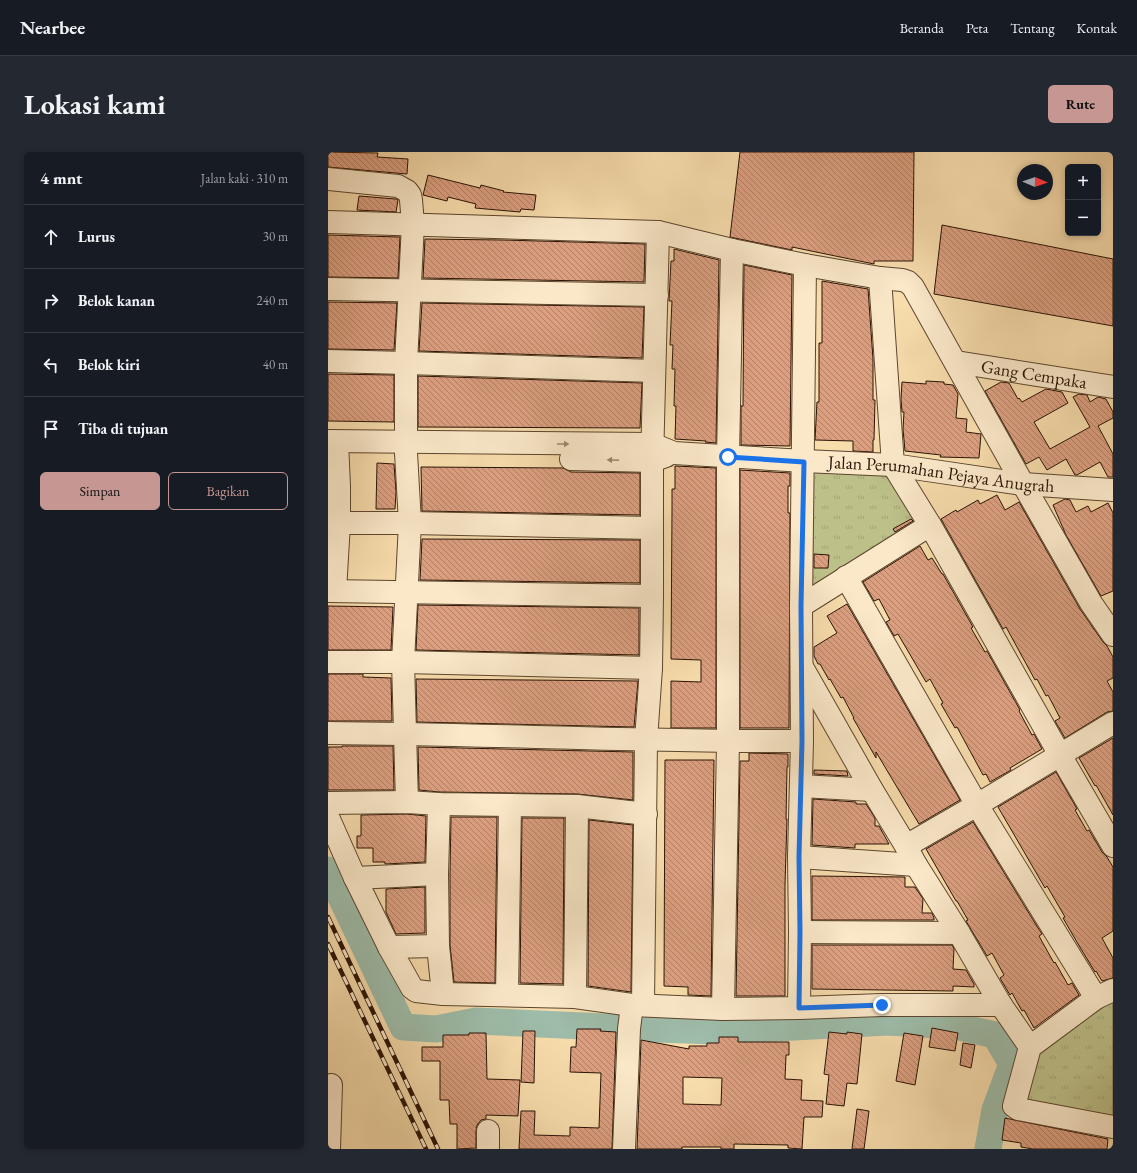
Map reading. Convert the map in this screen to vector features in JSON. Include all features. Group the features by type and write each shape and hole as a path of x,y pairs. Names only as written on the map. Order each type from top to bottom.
{"street":[{"path":"328,179 398,186 407,191 412,200 413,224 411,290 406,363 410,523 403,662 407,802"},
{"path":"328,222 658,232 732,250 805,265 908,282 914,287 1091,603 1113,635"},
{"path":"624,1149 646,814 646,740 652,596 652,452 658,232"},
{"path":"723,1009 728,742 728,457 732,250"},
{"path":"799,1008 799,857 802,741 801,606 804,462 805,265"},
{"path":"880,278 893,465 930,525 1113,846"},
{"path":"328,289 657,295"},
{"path":"328,361 654,371"},
{"name":"Gang Cempaka","path":"956,362 1113,388"},
{"path":"652,452 333,448 339,486 333,523 332,591 652,596"},
{"name":"Jalan Perumahan Pejaya Anugrah","path":"652,452 804,462 893,465 1023,484 1113,490"},
{"path":"333,523 410,523 651,528"},
{"path":"801,606 930,525"},
{"path":"846,577 978,805 1105,994 1030,1047 1014,1104 1015,1108 1113,1127"},
{"path":"1091,603 1113,602"},
{"path":"328,662 403,662 650,668"},
{"path":"801,666 916,865 959,933 1001,1005 1030,1047"},
{"path":"906,846 978,805 1113,724"},
{"path":"328,733 728,742 802,741"},
{"path":"801,786 872,790"},
{"path":"328,803 407,802 439,804 578,806 646,814"},
{"path":"439,804 437,874 438,946 443,994"},
{"path":"508,995 510,805"},
{"path":"575,997 578,806"},
{"path":"328,816 355,878 389,947 414,990 443,994 575,997 634,1014 723,1009 882,1005 1001,1005"},
{"path":"799,857 916,865"},
{"path":"355,878 437,874"},
{"path":"800,932 959,933"},
{"path":"389,947 438,946"},
{"path":"329,1149 331,1085"}],"green space":[{"path":"804,461 893,465 930,525 801,606"},
{"path":"1113,996 1113,1125 1015,1105 1032,1048"}],"building":[{"path":"328,152 378,153 377,157 408,159 407,174 328,167"},
{"path":"740,152 914,152 913,261 874,261 874,264 792,247 792,250 730,237"},
{"path":"428,175 480,188 481,185 504,191 503,192 536,195 534,210 521,209 520,212 475,208 476,204 448,197 447,201 423,195"},
{"path":"359,196 396,199 398,200 396,212 357,210"},
{"path":"942,225 1113,259 1113,326 934,294"},
{"path":"328,235 400,237 398,278 328,277"},
{"path":"425,239 645,244 644,282 423,278"},
{"path":"674,249 719,260 716,443 675,439 675,369 672,369 673,345 670,345 672,301 669,301 671,261 674,261"},
{"path":"744,265 792,275 790,446 741,445 741,406 743,406"},
{"path":"822,281 868,289 873,359 873,400 875,400 873,452 853,451 853,441 815,440 817,402 819,402 819,343 822,343"},
{"path":"328,302 397,303 394,350 328,349"},
{"path":"422,303 644,307 642,358 419,351"},
{"path":"328,374 394,375 394,422 328,421"},
{"path":"418,376 642,383 640,428 418,427"},
{"path":"926,381 944,382 944,384 953,385 958,394 956,418 967,419 966,432 981,434 979,458 940,457 941,455 905,451 903,429 904,412 902,412 901,399 902,382 926,384"},
{"path":"1001,382 1009,383 1018,399 1019,398 1022,402 1046,389 1062,392 1068,403 1034,422 1050,449 1090,427 1073,397 1079,394 1087,395 1090,402 1098,397 1106,399 1113,412 1113,418 1098,426 1113,454 1113,477 1108,477 1100,462 1077,475 1075,475 1066,459 1047,470 1039,457 1026,464 985,391"},
{"path":"377,463 394,464 396,492 395,509 376,509"},
{"path":"675,466 716,468 716,728 671,728 671,681 701,682 701,660 671,659 672,489 675,489"},
{"path":"421,467 563,468 571,472 640,473 640,515 422,511"},
{"path":"740,470 790,473 790,486 788,486 788,513 790,513 789,728 740,728"},
{"path":"997,495 1005,510 1019,502 1080,609 1107,646 1113,657 1113,678 1107,681 1113,692 1113,711 1107,712 1065,738 1055,721 1060,718 1048,695 1046,696 1037,679 1035,680 1006,627 1003,629 941,519 978,500 980,504"},
{"path":"1065,499 1070,500 1076,512 1088,506 1091,512 1108,503 1113,513 1113,591 1101,596 1066,535 1053,505"},
{"path":"911,519 913,521 895,532 893,529"},
{"path":"422,539 640,540 640,583 420,580"},
{"path":"920,546 928,560 932,558 943,574 973,627 971,628 985,652 987,651 1020,710 1019,711 1032,735 1034,734 1042,749 990,782 986,774 983,775 957,727 955,728 941,704 943,703 930,679 926,682 898,634 894,636 886,622 890,620 879,599 874,601 863,582"},
{"path":"814,554 829,555 828,568 814,568"},
{"path":"847,604 960,800 919,824 876,752 876,758 843,697 841,698 814,656 814,647 837,633 827,616"},
{"path":"418,605 639,608 639,655 416,650"},
{"path":"328,606 393,607 391,650 328,650"},
{"path":"328,674 363,674 363,677 391,678 392,721 328,721"},
{"path":"416,679 638,681 634,727 417,722"},
{"path":"1113,738 1113,815 1079,758"},
{"path":"393,746 394,790 328,790 328,747"},
{"path":"418,747 633,752 633,800 577,794 439,792 419,790"},
{"path":"749,753 788,754 785,885 785,996 736,996 740,761 749,761"},
{"path":"665,760 714,760 711,996 688,995 688,987 664,986"},
{"path":"814,770 847,771 848,776 814,774"},
{"path":"1056,772 1077,809 1075,810 1087,831 1089,830 1113,867 1113,931 1102,938 1113,958 1113,978 1102,981 1081,949 1047,886 1045,888 998,807"},
{"path":"813,799 866,804 875,818 875,826 879,826 889,844 855,844 855,848 812,845"},
{"path":"407,814 426,816 425,862 385,864 385,862 373,862 373,848 357,848 357,836 361,836 361,815"},
{"path":"451,817 497,817 495,983 454,982 450,945"},
{"path":"522,818 564,818 563,984 520,983"},
{"path":"589,820 633,825 631,992 588,986"},
{"path":"973,822 1042,934 1039,936 1054,963 1055,962 1068,985 1072,983 1079,995 1034,1028 1012,993 1010,995 1000,978 1004,975 992,953 987,956 966,921 968,920 926,849"},
{"path":"812,876 905,877 905,887 915,887 923,899 922,913 932,913 934,920 812,920"},
{"path":"425,887 425,933 396,934 386,912 386,889"},
{"path":"812,945 952,945 954,949 953,969 966,970 974,984 974,987 953,986 953,991 812,989"},
{"path":"932,1028 958,1033 955,1051 929,1047"},
{"path":"577,1029 601,1029 600,1031 616,1032 612,1149 519,1149 521,1111 535,1111 534,1135 570,1136 570,1127 599,1128 601,1073 570,1072 571,1047 576,1047"},
{"path":"523,1031 535,1031 534,1083 521,1082"},
{"path":"829,1032 862,1034 857,1084 847,1083 844,1106 826,1104 829,1075 824,1074"},
{"path":"469,1033 486,1033 487,1079 520,1080 518,1116 486,1115 486,1119 481,1120 477,1125 476,1148 457,1149 457,1124 450,1124 449,1100 440,1100 440,1061 422,1061 422,1047 443,1047 443,1035 469,1035"},
{"path":"904,1033 923,1036 915,1085 896,1081"},
{"path":"719,1037 738,1037 738,1042 789,1042 789,1055 786,1055 785,1079 802,1080 801,1100 823,1101 822,1117 804,1117 802,1149 788,1148 788,1145 734,1144 734,1149 721,1149 721,1147 682,1147 682,1149 637,1149 641,1040 689,1049 689,1046 707,1046 707,1043 719,1043","holes":["683,1077 722,1078 721,1105 683,1104"]},
{"path":"963,1043 975,1045 971,1068 960,1065"},
{"path":"857,1109 869,1111 864,1149 852,1149"},
{"path":"1005,1118 1108,1139 1107,1149 1033,1149 1021,1147 1021,1143 1002,1140"}],"waterway":[{"path":"328,870 403,1027 436,1029 476,1021 717,1031 888,1022 955,1026 995,1035 1012,1064 995,1110 988,1149"}],"railway":[{"path":"328,917 438,1149"},
{"path":"328,944 426,1149"}],"route":[{"path":"728,457 804,462 801,606 802,741 799,857 799,1008 882,1005"}]}
